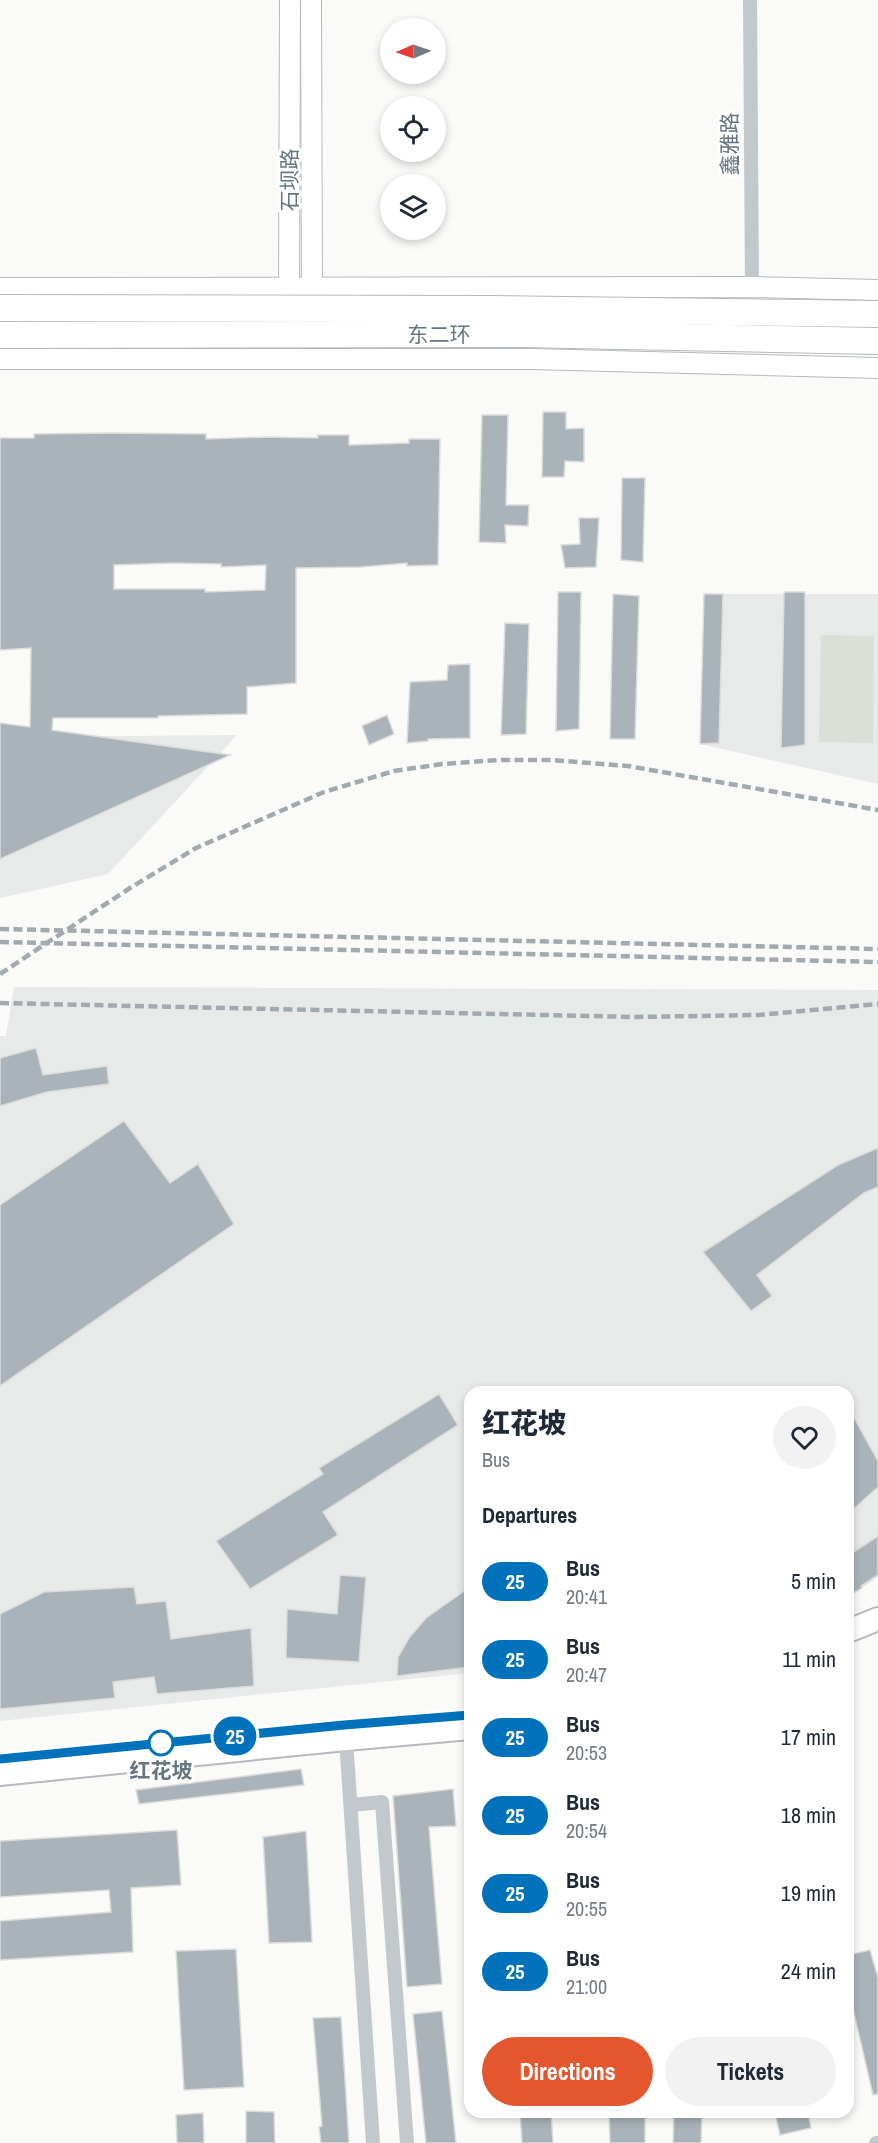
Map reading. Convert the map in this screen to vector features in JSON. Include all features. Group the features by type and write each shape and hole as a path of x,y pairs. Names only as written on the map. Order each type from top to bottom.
{"highway":[{"name":"东二环","path":"0,308 490,309 878,314"},
{"name":"东二环","path":"0,335 521,334 878,341"}],"main road":[{"path":"854,1629 878,1619"},
{"path":"854,1645 878,1635"},
{"path":"0,1759 464,1715"},
{"path":"0,1774 464,1729"}],"street":[{"name":"石坝路","path":"288,359 290,0"},
{"name":"石坝路","path":"311,0 313,359"},
{"name":"鑫雅路","path":"750,0 752,287"},
{"path":"0,288 752,287 878,290"},
{"path":"0,359 532,359 878,368"},
{"path":"346,1739 373,2143"},
{"path":"351,1805 382,1802 407,2143"}],"shaded area":[{"path":"704,594 878,594 878,784 700,744"},
{"path":"821,635 874,636 873,743 819,742"},
{"path":"237,735 108,874 0,898 0,737"},
{"path":"14,987 878,990 878,1577 854,1591 854,1386 464,1386 464,1674 0,1721 0,1036 6,1036"}],"building":[{"path":"543,412 566,412 566,429 584,428 584,462 565,461 564,477 542,477"},
{"path":"482,415 508,415 506,505 529,505 528,526 505,525 506,543 479,542"},
{"path":"34,434 206,434 206,439 318,438 318,435 349,435 349,445 409,443 409,439 440,439 438,565 407,566 407,563 361,567 296,568 296,683 247,687 247,714 158,716 158,718 53,718 52,730 230,755 0,859 0,723 30,727 31,648 0,650 0,438 34,438","holes":["221,564 221,567 266,565 265,590 205,592 205,589 114,589 114,565"]},
{"path":"622,478 645,478 643,562 621,560"},
{"path":"579,518 599,518 596,567 565,568 561,545 580,544"},
{"path":"558,592 581,592 579,729 556,731"},
{"path":"784,592 805,592 805,745 781,748"},
{"path":"613,594 639,596 635,739 610,739"},
{"path":"704,594 723,594 719,743 700,744"},
{"path":"505,623 529,624 526,734 501,735"},
{"path":"470,664 470,738 428,739 428,741 407,743 410,682 447,680 448,665"},
{"path":"387,715 394,734 369,745 362,726"},
{"path":"36,1048 43,1075 107,1066 109,1084 47,1092 0,1106 0,1058"},
{"path":"124,1121 170,1183 198,1164 234,1224 0,1386 0,1205"},
{"path":"878,1148 878,1187 864,1193 757,1275 772,1296 751,1311 703,1252 838,1165"},
{"path":"439,1394 458,1425 323,1512 338,1535 250,1589 216,1541 323,1474 319,1468"},
{"path":"854,1418 878,1461 878,1487 854,1509"},
{"path":"878,1536 878,1575 854,1593 854,1552"},
{"path":"340,1575 366,1577 359,1662 286,1658 287,1609 337,1614"},
{"path":"134,1587 137,1604 166,1601 171,1639 251,1628 254,1686 157,1694 154,1677 113,1682 115,1698 0,1709 0,1614 44,1592"},
{"path":"464,1591 464,1668 397,1676 398,1657 409,1638 426,1618"},
{"path":"301,1769 304,1785 139,1804 136,1790"},
{"path":"453,1789 456,1826 429,1827 442,1984 407,1987 393,1796"},
{"path":"177,1830 181,1885 131,1888 133,1952 0,1960 0,1921 111,1912 109,1890 0,1897 0,1841"},
{"path":"306,1831 312,1942 269,1943 263,1837"},
{"path":"236,1949 244,2087 184,2090 176,1951"},
{"path":"870,1950 878,1978 878,2094 873,2095 854,2013 854,1954"},
{"path":"442,2011 456,2143 426,2143 413,2014"},
{"path":"341,2017 349,2143 321,2143 319,2127 322,2126 313,2018"},
{"path":"246,2111 274,2112 275,2143 246,2143"},
{"path":"203,2113 204,2143 177,2143 176,2115"},
{"path":"520,2118 551,2118 553,2143 522,2143"},
{"path":"609,2118 645,2118 645,2143 610,2143"},
{"path":"674,2118 702,2118 701,2143 673,2143"},
{"path":"776,2118 809,2118 811,2128 780,2135"}],"railway":[{"path":"0,974 130,888 196,848 324,792 394,771 442,764 499,760 551,760 628,766 878,810"},
{"path":"0,929 878,949"},
{"path":"0,942 878,962"},
{"path":"0,1003 634,1017 759,1015 878,1004"}],"bus line":[{"name":"25","path":"0,1759 464,1715"}],"place":[{"name":"红花坡","path":"161,1743"}]}
